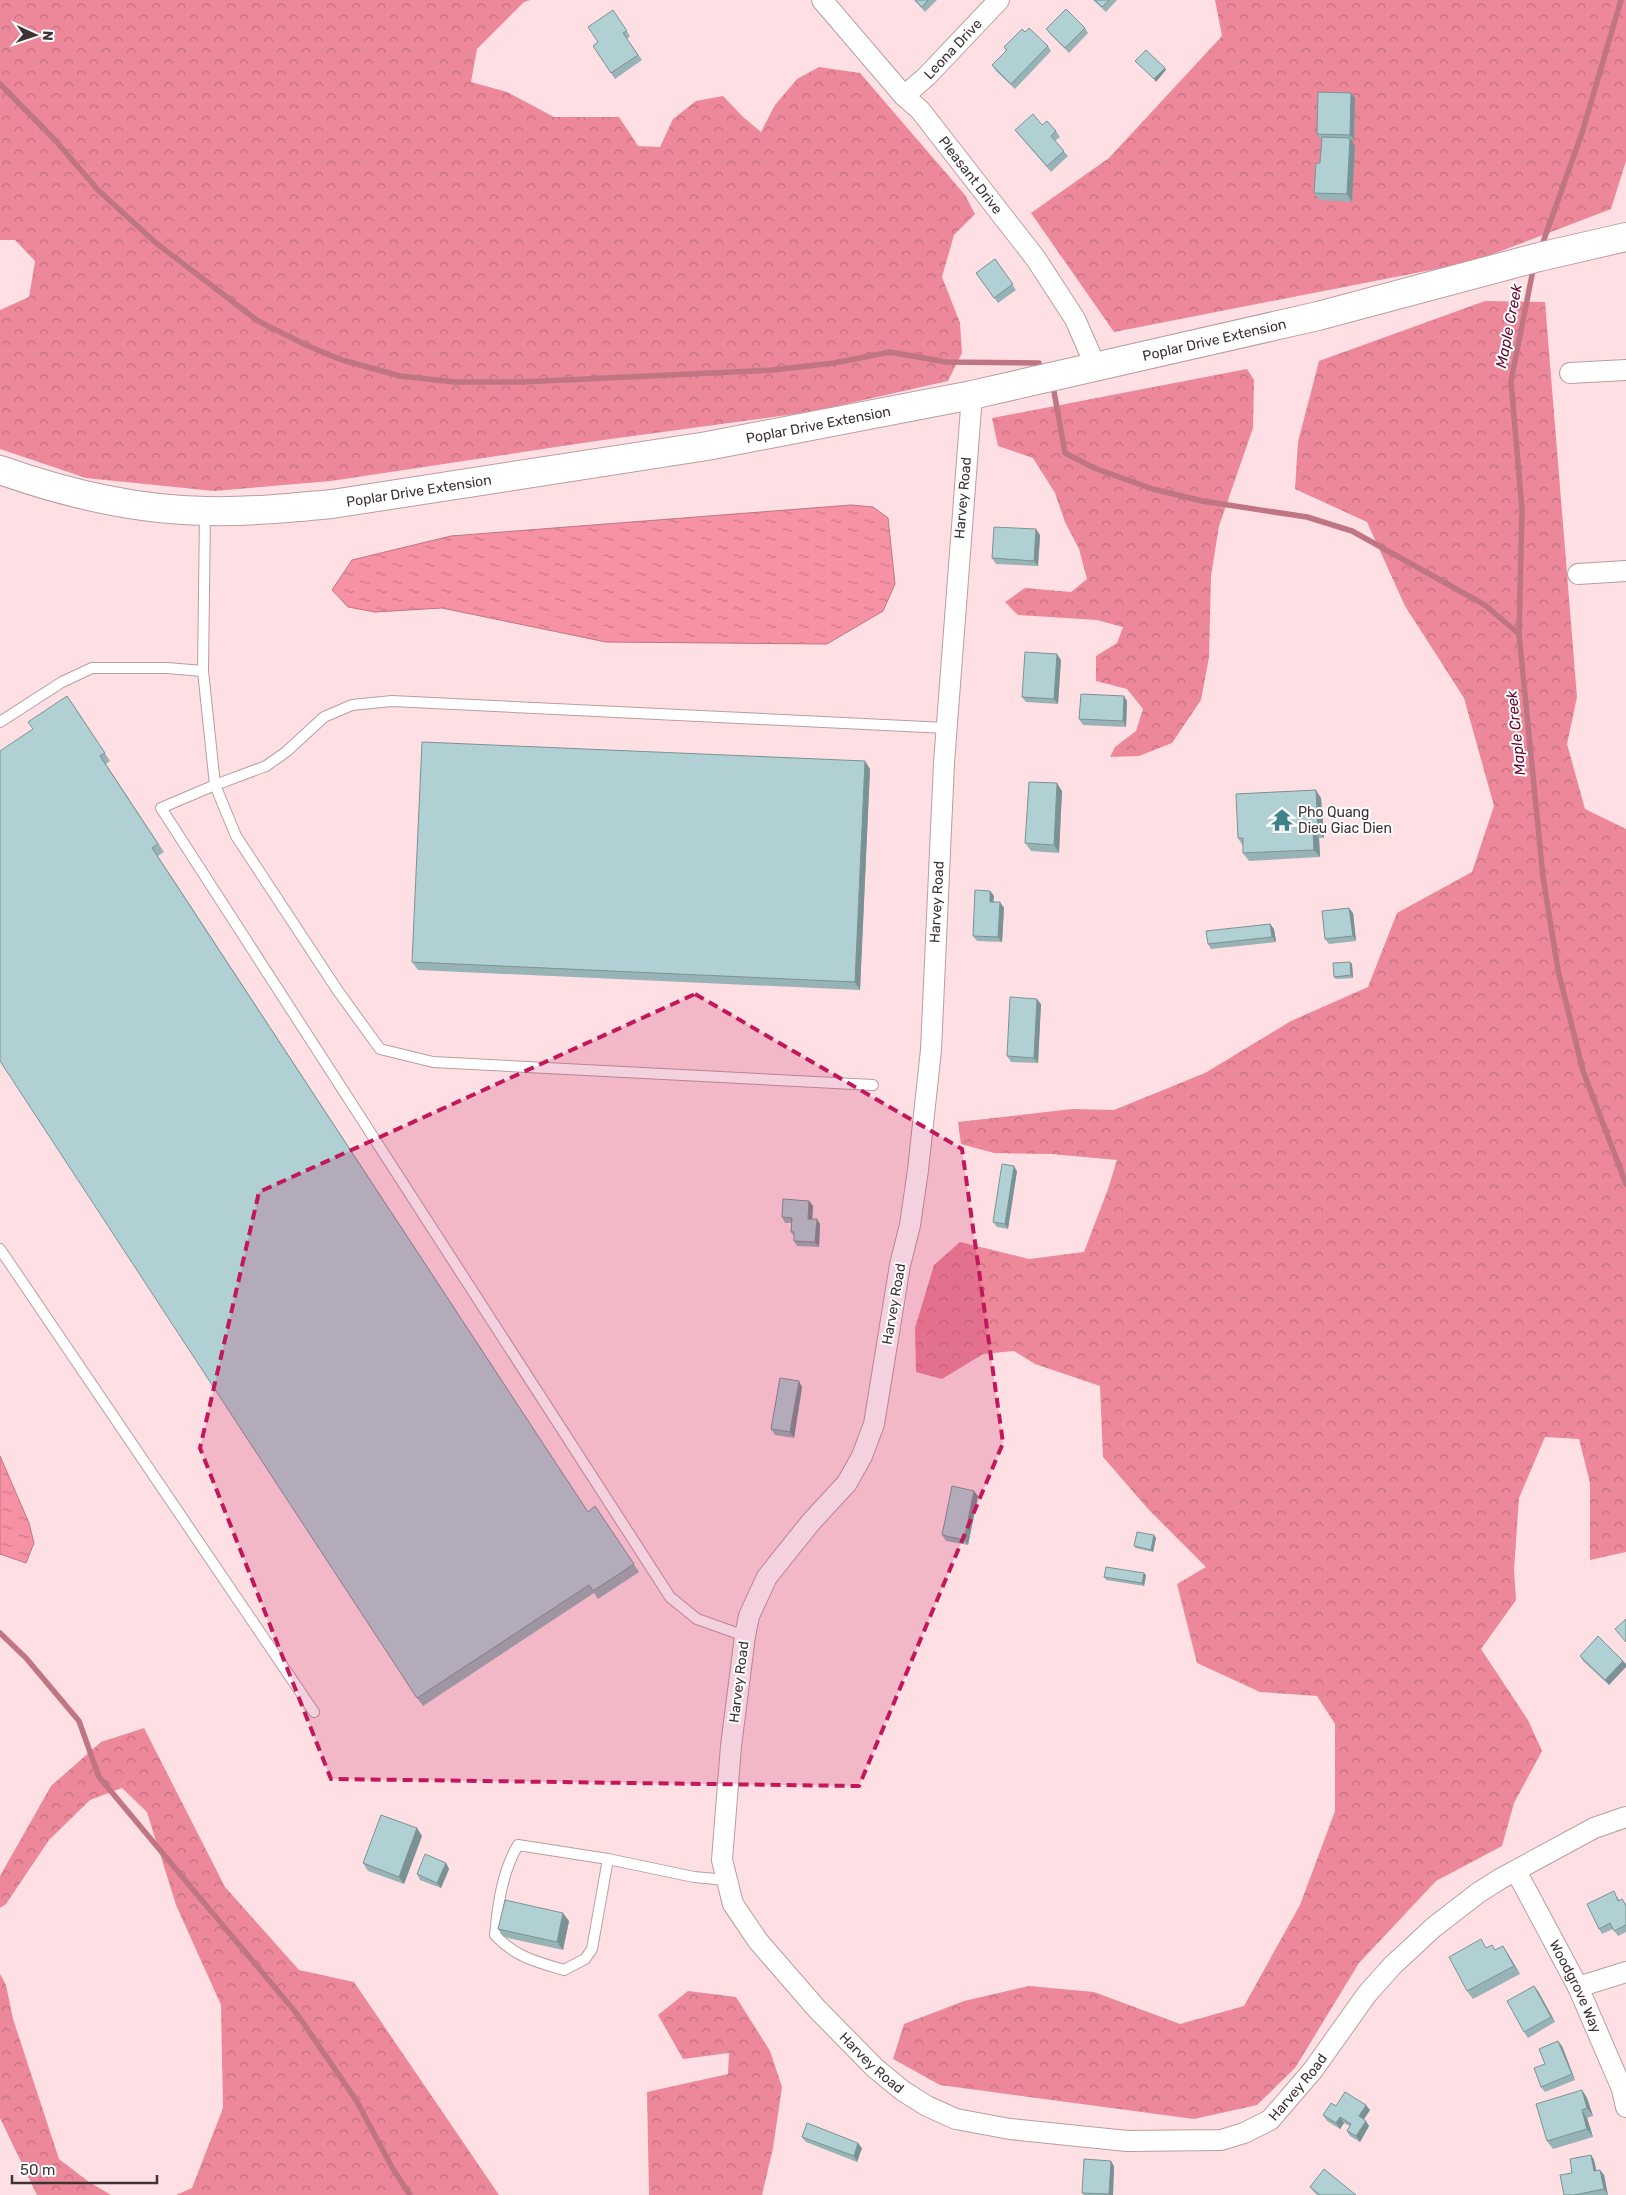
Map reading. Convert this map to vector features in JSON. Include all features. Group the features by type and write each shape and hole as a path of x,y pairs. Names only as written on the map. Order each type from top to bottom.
{"street":[{"name":"Pleasant Drive","path":"822,0 904,96 920,110 1036,259 1074,319 1096,367"},
{"name":"Leona Drive","path":"904,96 927,76 999,0"},
{"name":"Poplar Drive Extension","path":"0,470 50,486 117,501 161,508 205,511 273,510 332,504 707,446 972,395 1318,316 1521,262 1626,237"},
{"path":"1570,373 1626,370"},
{"name":"Harvey Road","path":"972,395 946,728 931,1050 910,1226 900,1265 874,1424 862,1456 846,1483 811,1522 767,1577 749,1616 731,1746 722,1860 733,1904 758,1942 817,2009 875,2068 903,2091 928,2106 956,2119 1010,2129 1127,2141 1192,2142 1221,2140 1244,2133 1270,2120 1313,2070 1367,1994 1393,1965 1449,1915 1478,1893 1594,1828 1626,1818"},
{"path":"1578,574 1626,571"},
{"name":"Woodgrove Way","path":"1516,1871 1578,1987 1622,2089 1626,2108"},
{"path":"1578,1987 1626,1972"}],"lane":[{"path":"205,511 203,671 216,785 236,836 338,991 380,1049 433,1062 874,1085"},
{"path":"0,722 62,682 92,668 167,668 203,671"},
{"path":"745,1636 697,1619 670,1597 160,808 266,766 286,752 324,717 352,705 384,702 946,728"},
{"path":"0,1249 314,1712"},
{"path":"608,1859 592,1949 585,1959 577,1965 564,1970 531,1960 506,1947 496,1935 498,1906 508,1863 518,1845 608,1859 694,1877 727,1880"}],"highlighted area":[{"path":"695,994 962,1149 1003,1443 859,1786 331,1779 200,1448 259,1192"}],"green space":[{"path":"0,0 530,0 524,2 477,49 471,82 507,92 554,117 619,117 638,146 660,147 673,119 696,101 723,96 761,132 775,105 797,79 819,67 860,73 965,195 975,214 954,235 942,277 960,323 962,353 948,381 810,412 596,441 331,481 214,491 86,478 0,449 0,310 29,297 35,261 15,240 0,240"},
{"path":"1215,0 1626,0 1626,161 1611,209 1472,262 1114,332 1031,213 1109,158 1222,36"},
{"path":"1485,301 1545,302 1577,697 1567,744 1585,809 1626,829 1626,1552 1590,1560 1590,1483 1579,1439 1545,1437 1519,1498 1514,1570 1516,1600 1481,1649 1528,1720 1542,1751 1514,1803 1502,1846 1436,1881 1359,1963 1295,2068 1257,2105 1194,2119 940,2085 893,2059 904,2024 964,2001 1029,1986 1094,1992 1180,2024 1244,2006 1300,1905 1335,1811 1335,1724 1317,1696 1260,1692 1197,1663 1177,1584 1206,1567 1149,1510 1103,1457 1100,1386 1035,1364 1014,1351 983,1354 942,1379 916,1372 915,1328 934,1265 960,1242 1029,1259 1084,1252 1117,1160 1051,1154 994,1153 961,1144 958,1122 1072,1109 1114,1110 1205,1073 1291,1021 1368,987 1397,913 1472,872 1494,806 1464,698 1405,606 1367,522 1295,489 1298,442 1319,361"},
{"path":"1247,369 1254,380 1253,428 1219,526 1211,576 1209,657 1201,700 1172,743 1139,756 1110,757 1115,747 1136,731 1143,709 1127,689 1096,681 1096,656 1117,643 1123,627 1097,620 1018,615 1005,602 1025,588 1071,592 1087,579 1079,549 1065,522 1055,493 1033,458 998,446 992,418"},
{"path":"144,1728 225,1887 299,1970 354,1982 499,2195 176,2195 192,2188 223,2108 221,2005 176,1905 147,1812 122,1788 90,1800 49,1840 6,1904 0,1908 0,1876 51,1786 101,1742"},
{"path":"0,1974 6,1985 13,2019 59,2159 89,2182 111,2195 37,2195 0,2118"},
{"path":"688,1991 736,1997 770,2051 782,2087 773,2148 762,2195 649,2195 647,2092 728,2074 729,2053 683,2059 658,2015"}],"water":[{"path":"851,505 873,507 888,518 895,584 883,611 827,644 606,642 442,608 375,612 348,607 332,590 352,560 451,536"},
{"path":"0,1456 29,1523 34,1543 26,1563 0,1554"}],"building":[{"path":"915,0 928,0 922,7"},
{"path":"1095,0 1109,0 1102,7"},
{"path":"1066,9 1085,28 1065,48 1046,29"},
{"path":"613,10 627,31 623,33 638,55 611,73 593,46 598,42 588,27"},
{"path":"1029,28 1048,46 1011,84 992,65 1007,50 1004,47 1022,29 1025,32"},
{"path":"1146,50 1165,68 1154,79 1135,61"},
{"path":"1318,92 1351,93 1350,135 1317,134"},
{"path":"1033,114 1042,125 1047,121 1056,131 1051,136 1064,151 1047,166 1015,130"},
{"path":"1322,137 1350,138 1347,194 1314,193 1316,163 1320,163"},
{"path":"995,259 1013,284 994,298 976,273"},
{"path":"994,527 1036,529 1034,561 992,558"},
{"path":"1025,652 1057,654 1054,699 1022,697"},
{"path":"1081,694 1124,696 1123,721 1079,719"},
{"path":"67,696 105,753 100,756 158,844 152,848 588,1512 595,1506 634,1564 593,1591 589,1585 417,1698 0,1061 0,751 33,729 28,722"},
{"path":"422,742 865,761 855,982 412,962"},
{"path":"1029,782 1057,783 1054,845 1025,843"},
{"name":"Pho Quang Dieu Giac Dien","path":"1316,790 1318,830 1313,830 1314,850 1243,853 1243,838 1238,838 1236,794"},
{"path":"975,890 990,891 990,902 1000,902 998,937 973,936"},
{"path":"1349,908 1353,936 1325,939 1322,911"},
{"path":"1270,924 1272,937 1208,944 1206,931"},
{"path":"1350,962 1351,975 1334,977 1333,963"},
{"path":"1010,997 1037,999 1034,1058 1007,1056"},
{"path":"1002,1164 1014,1166 1005,1224 993,1222"},
{"path":"783,1199 809,1201 808,1219 817,1219 815,1242 794,1241 794,1232 791,1232 792,1218 782,1217"},
{"path":"780,1378 799,1381 790,1432 771,1429"},
{"path":"952,1486 974,1491 964,1540 942,1535"},
{"path":"1137,1532 1154,1535 1151,1550 1134,1546"},
{"path":"1106,1567 1144,1573 1142,1583 1104,1577"},
{"path":"1626,1619 1626,1642 1615,1629"},
{"path":"1598,1636 1623,1661 1605,1680 1580,1656"},
{"path":"381,1815 417,1828 399,1877 363,1863"},
{"path":"425,1854 446,1863 437,1883 417,1874"},
{"path":"1614,1891 1618,1901 1622,1899 1626,1906 1626,1925 1614,1931 1610,1923 1599,1929 1587,1904"},
{"path":"505,1900 563,1913 557,1942 498,1929"},
{"path":"1481,1939 1486,1948 1492,1945 1495,1950 1503,1946 1514,1966 1467,1991 1449,1957"},
{"path":"1534,1986 1551,2017 1524,2032 1507,2001"},
{"path":"1558,2041 1572,2074 1541,2087 1534,2068 1545,2064 1539,2049"},
{"path":"1582,2090 1587,2108 1582,2110 1587,2129 1547,2141 1536,2104"},
{"path":"1345,2092 1366,2105 1359,2116 1366,2121 1356,2136 1347,2131 1351,2124 1340,2117 1336,2123 1323,2115 1331,2103 1336,2106"},
{"path":"807,2123 858,2143 854,2156 802,2137"},
{"path":"1591,2155 1594,2171 1600,2170 1604,2189 1564,2195 1560,2175 1572,2173 1570,2159"},
{"path":"1084,2159 1111,2161 1109,2194 1082,2193"},
{"path":"1324,2169 1356,2195 1320,2195 1310,2187"}],"waterway":[{"name":"Maple Creek","path":"1542,245 1582,133 1621,0"},
{"path":"0,84 55,140 98,190 156,243 258,321 308,346 342,360 400,376 455,382 523,382 772,370 834,363 890,352 946,362 1039,363"},
{"name":"Maple Creek","path":"1533,270 1511,381 1522,510 1519,634 1543,877 1558,970 1583,1071 1626,1184"},
{"path":"1053,386 1065,453 1094,468 1153,489 1202,501 1307,517 1352,531 1485,605 1519,634"},
{"path":"0,1633 26,1658 79,1721 99,1777 297,2014 356,2100 393,2169 410,2195"}],"place":[{"name":"Pho Quang Dieu Giac Dien","path":"1282,820"}]}
